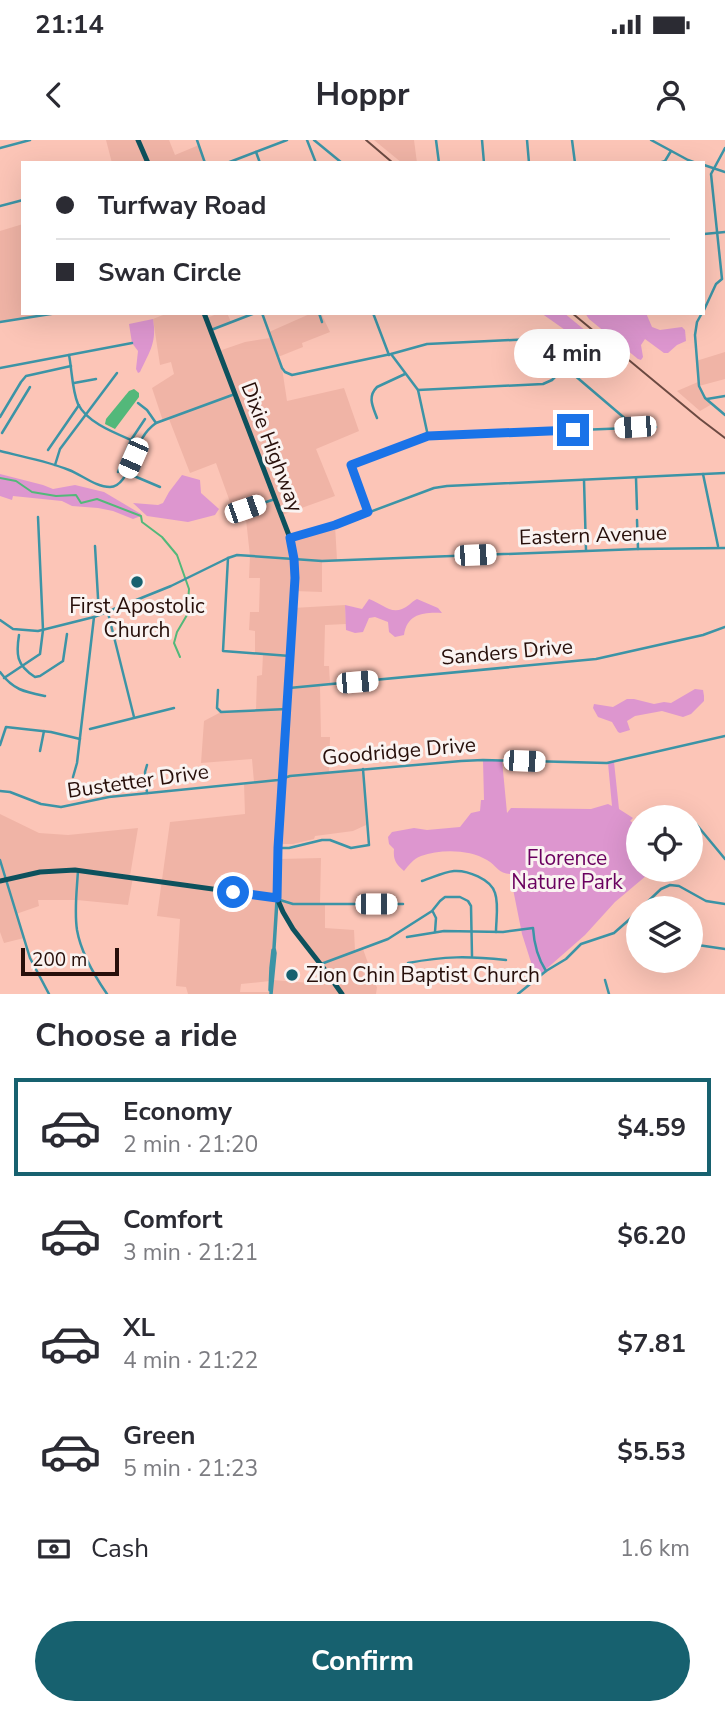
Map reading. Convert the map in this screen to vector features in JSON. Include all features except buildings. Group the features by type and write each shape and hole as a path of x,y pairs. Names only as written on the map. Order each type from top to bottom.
{"main road":[{"path":"138,140 147,161"},
{"name":"Dixie Highway","path":"205,315 290,538 294,559 277,898 287,921 342,994"},
{"path":"3,880 37,872 78,870 277,898"}],"street":[{"path":"0,148 30,140"},
{"path":"197,140 204,161"},
{"path":"232,161 286,140"},
{"path":"307,140 315,161"},
{"path":"314,140 340,161"},
{"path":"436,140 439,161"},
{"path":"482,140 484,161"},
{"path":"527,140 529,161"},
{"path":"572,140 575,161"},
{"path":"651,140 692,161"},
{"path":"705,308 716,284 722,279 711,174 725,148"},
{"path":"666,161 671,151"},
{"path":"256,152 259,161"},
{"path":"705,165 725,172"},
{"path":"0,206 21,201"},
{"path":"705,234 725,232"},
{"path":"0,322 37,315"},
{"path":"211,330 250,315"},
{"path":"263,315 282,369 292,375 435,343 528,338 535,340 635,427"},
{"path":"320,315 322,323"},
{"path":"374,315 390,354 418,390 428,436"},
{"path":"701,315 695,335 700,388 706,399 725,415"},
{"path":"0,368 132,343"},
{"path":"69,355 79,405 101,425 138,444"},
{"path":"9,421 0,416 26,376 71,366"},
{"path":"418,390 543,384 552,380 565,367"},
{"path":"55,466 60,449 117,373"},
{"path":"377,418 371,401 373,391 405,374"},
{"path":"74,383 96,379"},
{"path":"2,433 30,387"},
{"path":"0,452 55,466 109,487 116,486 127,473 138,444 156,423 234,394"},
{"path":"706,399 725,396"},
{"path":"138,403 156,423"},
{"path":"48,450 79,405"},
{"path":"118,472 131,440 145,419"},
{"path":"368,512 351,465 428,436 656,427"},
{"path":"127,473 160,487"},
{"path":"290,538 335,525 434,488 447,486 725,473"},
{"path":"703,474 719,548"},
{"path":"636,478 637,509"},
{"path":"584,480 586,551"},
{"path":"234,513 275,499"},
{"path":"4,678 40,654 43,630 38,517"},
{"path":"637,520 638,549"},
{"path":"95,546 99,615"},
{"name":"Eastern Avenue","path":"228,558 240,555 330,561 725,548"},
{"path":"0,620 13,629 33,631 94,617 171,586 228,558 223,651 290,656"},
{"path":"108,613 134,717"},
{"path":"73,777 77,763 94,617"},
{"name":"Sanders Drive","path":"289,688 596,659 703,635 725,627"},
{"path":"19,635 16,654 30,675 40,677 60,664 65,657 67,634"},
{"path":"0,672 22,692 45,696"},
{"path":"218,690 217,708 221,712 287,709"},
{"path":"90,729 174,708"},
{"path":"0,745 6,727 44,731 80,739"},
{"path":"40,751 44,731"},
{"name":"Goodridge Drive","path":"283,778 473,760 607,763 725,736"},
{"path":"147,765 147,793"},
{"path":"278,848 322,840 330,840 351,848 369,845 363,769"},
{"name":"Bustetter Drive","path":"0,791 47,806 61,807 109,797 283,778"},
{"path":"703,832 725,859"},
{"path":"0,860 3,880 30,958 49,994"},
{"path":"78,870 76,915 79,939 87,960 107,994"},
{"path":"422,881 454,871 485,881 496,894 496,932"},
{"path":"654,896 670,885 684,888 698,896"},
{"path":"321,964 388,939 432,911 445,897 456,896 468,901 471,906 472,956"},
{"path":"271,993 269,987 277,898 293,904 403,904"},
{"path":"703,899 725,904"},
{"path":"432,911 436,918 435,932"},
{"path":"518,994 566,959 585,941 608,935 626,923"},
{"path":"407,937 435,932 503,933 533,928 534,944 546,971"},
{"path":"703,946 725,949"},
{"path":"408,963 440,957 472,956 506,960"},
{"path":"605,980 609,994"}],"shaded area":[{"path":"106,140 169,140 175,155 199,145 204,161 111,161"},
{"path":"374,140 414,140 417,161 400,161"},
{"path":"21,225 21,315 44,315 0,322 0,231"},
{"path":"163,315 205,315 207,318 228,315 231,322 211,330 219,351 245,342 270,338 269,332 307,315 322,315 330,332 302,343 303,347 278,357 287,401 344,388 359,431 316,449 335,496 282,515 290,538 335,525 337,560 322,561 322,592 294,591 293,608 345,605 346,624 325,625 324,666 329,666 330,684 320,686 321,737 330,737 329,772 363,769 366,825 353,831 315,836 314,839 293,844 279,844 279,859 321,858 320,903 325,904 325,928 354,930 355,951 363,949 377,987 376,994 188,994 186,987 176,986 180,919 157,916 170,822 245,814 244,783 254,782 252,759 201,763 204,721 221,712 256,710 257,676 262,675 263,654 255,653 255,631 249,630 250,612 259,612 260,578 249,578 250,556 245,510 234,513 216,463 190,473 169,419 163,421 152,388 174,374 171,362 160,365 153,319","holes":["277,906 335,985 273,980 271,992 240,992 241,984 270,981"]},
{"path":"725,352 725,379 699,386 712,404 700,411 677,391 698,382 696,361"},
{"path":"134,389 139,393 139,397 115,429 105,424 106,419 129,391"},
{"path":"0,814 39,833 68,835 138,828 128,905 77,900 38,900 39,906 16,914 24,938 4,943 0,932"}],"green space":[{"path":"544,315 566,315 626,364 625,367 602,356"},
{"path":"586,315 647,315 652,327 660,330 682,327 686,341 664,353 645,339 641,345 641,360"},
{"path":"153,319 152,346 138,373 138,351 132,343 129,324"},
{"path":"0,474 53,489 75,485 104,492 141,516 133,519 113,511 72,506 62,501 13,496 12,500 0,496"},
{"path":"182,475 200,480 201,493 219,509 215,515 188,522 147,516 133,503 163,503"},
{"path":"369,599 389,609 398,610 417,599 438,608 442,613 417,616 409,623 404,635 395,637 389,632 388,622 375,617 369,618 363,632 346,630 345,605 362,609"},
{"path":"695,689 703,690 704,701 691,714 683,717 662,711 635,716 627,721 630,730 620,733 612,722 598,717 593,708 594,704 613,707 627,699 654,704 671,703"},
{"name":"Florence Nature Park","path":"483,760 502,760 507,813 511,808 591,809 608,804 612,806 608,763 614,762 619,809 626,814 626,882 639,882 536,978 522,934 510,874 503,873 480,856 454,851 421,856 413,860 404,871 396,862 394,849 389,844 388,837 392,832 414,828 427,830 460,827 471,813 480,811 481,800 484,800"}],"waterway":[{"path":"0,478 16,481 32,492 56,496 76,495 81,503 97,499 141,516 142,522 162,537 177,555 189,589 187,615 174,643 180,657"}],"railway":[{"path":"366,140 391,161"},
{"path":"574,315 725,438"}],"place":[{"name":"First Apostolic Church","path":"137,582"},
{"name":"Zion Chin Baptist Church","path":"292,975"}],"route":[{"path":"233,892 277,898 295,578 290,538 368,512 351,465 428,436 573,430"}]}
